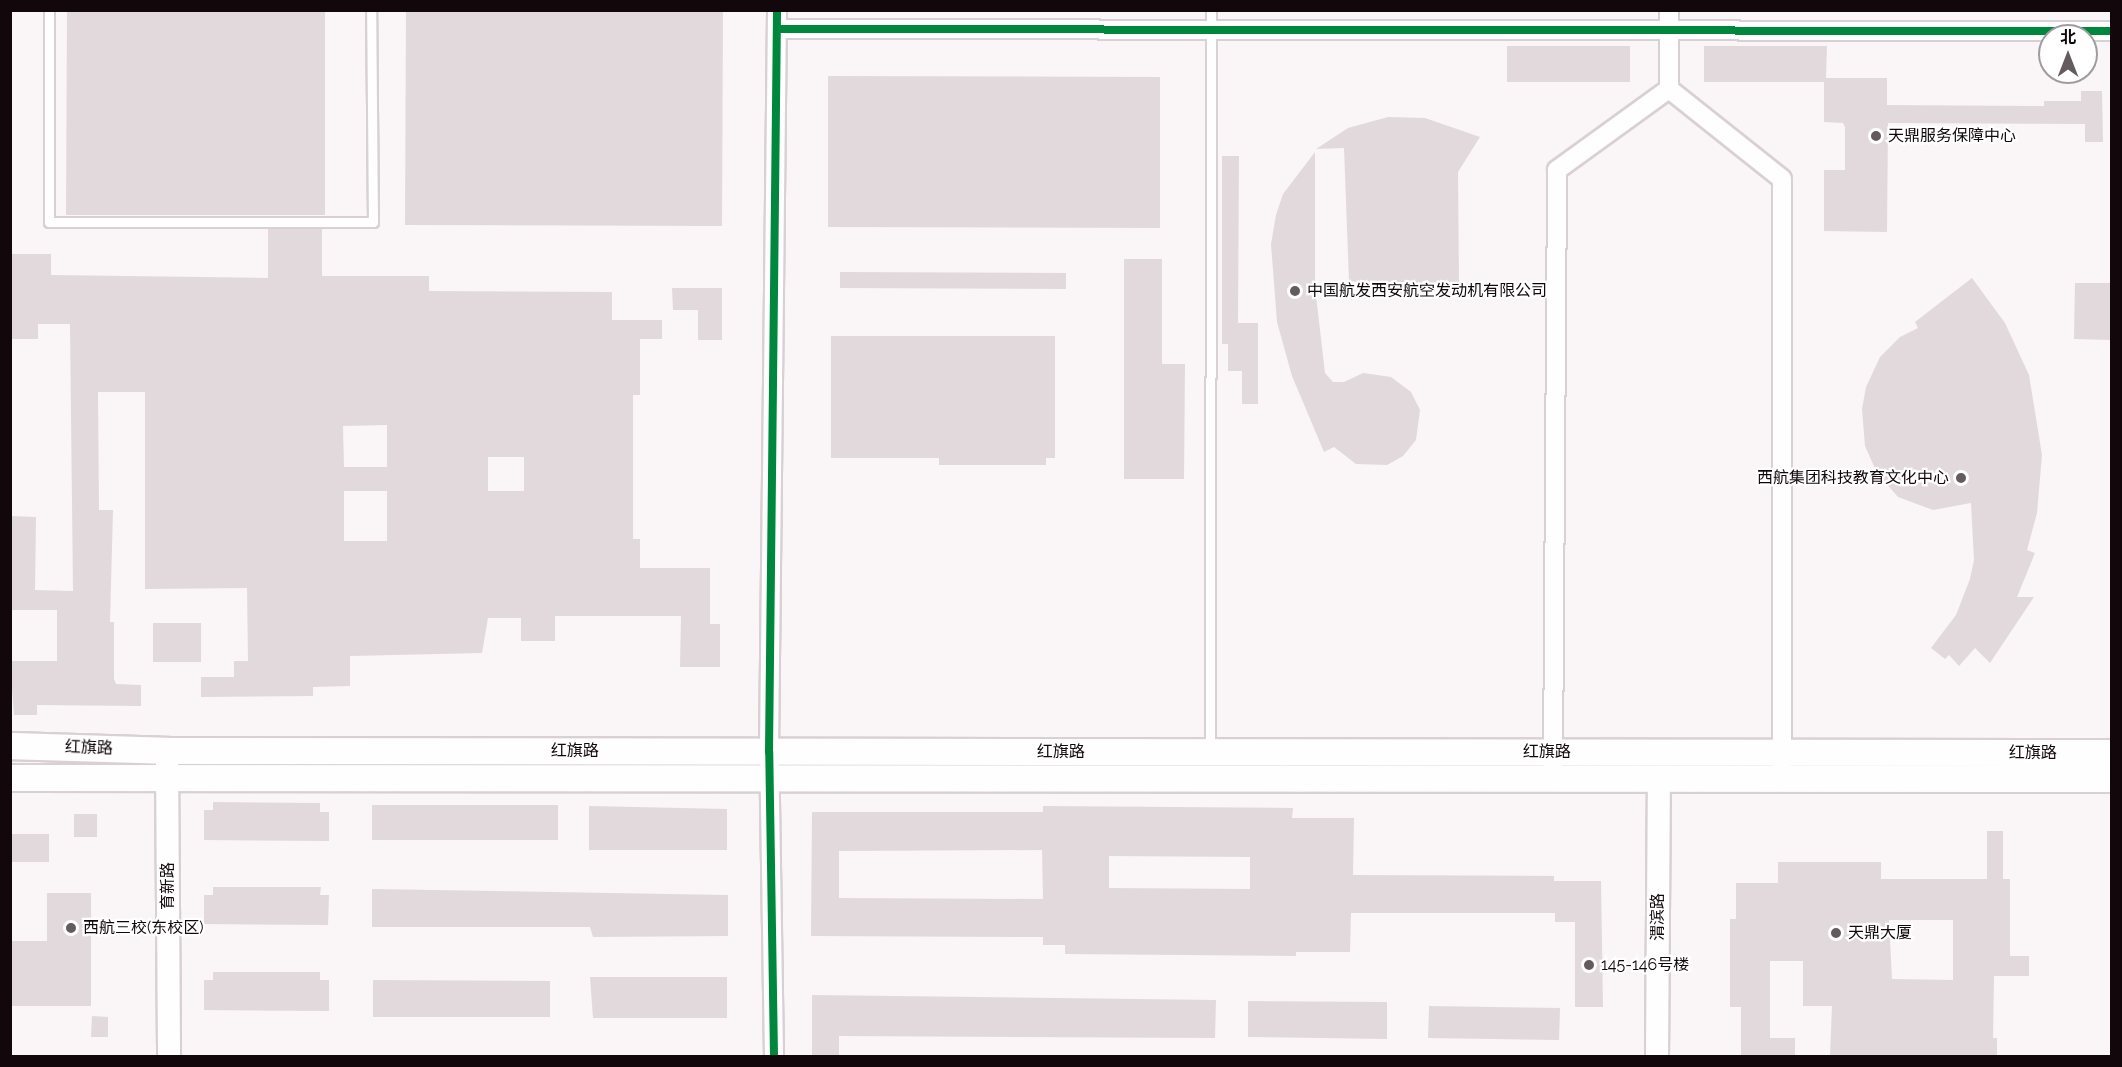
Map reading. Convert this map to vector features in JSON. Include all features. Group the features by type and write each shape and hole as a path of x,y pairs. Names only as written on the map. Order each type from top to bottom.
{"main road":[{"name":"红旗路","path":"10,746 167,751 2112,753"},
{"name":"红旗路","path":"10,778 2112,778"}],"street":[{"path":"774,1056 769,752 777,10"},
{"path":"1669,10 1670,89"},
{"path":"777,29 2112,31"},
{"path":"1553,778 1557,170 1670,89"},
{"path":"1670,89 1782,179 1781,753 1783,778"},
{"name":"育新路","path":"167,751 168,1056"},
{"name":"渭滨路","path":"1657,1056 1659,778"}],"lane":[{"path":"49,10 49,222 373,222 371,10"},
{"path":"1210,752 1211,10"}],"building":[{"path":"67,10 325,10 325,215 66,215"},
{"path":"406,10 723,10 722,226 405,225"},
{"path":"1507,46 1630,46 1630,82 1507,82"},
{"name":"天鼎服务保障中心","path":"1704,46 1827,46 1826,78 1887,78 1887,105 2044,106 2044,101 2081,101 2081,91 2102,91 2103,142 2085,142 2085,124 1888,123 1887,232 1824,231 1824,170 1845,170 1845,127 1843,123 1824,122 1824,82 1704,82"},
{"path":"828,76 1160,77 1160,228 828,227"},
{"path":"1388,117 1425,118 1480,137 1458,172 1459,282 1421,283 1421,296 1389,296 1389,284 1349,281 1344,148 1316,149 1348,128"},
{"path":"1315,152 1315,287 1325,373 1333,382 1344,382 1363,373 1391,377 1411,392 1420,410 1416,440 1403,456 1387,465 1356,464 1334,447 1324,452 1292,376 1277,322 1271,244 1276,215 1283,194"},
{"path":"1222,156 1239,156 1238,323 1258,323 1258,404 1242,404 1242,371 1228,371 1228,344 1222,344"},
{"path":"268,229 322,229 322,276 429,276 429,291 612,292 612,320 662,320 662,339 640,339 640,395 633,395 633,539 640,539 640,568 710,568 710,624 720,624 720,667 680,667 681,616 555,616 555,641 521,641 521,618 488,618 482,653 350,656 350,686 313,687 313,696 201,697 201,677 234,677 234,661 248,661 247,588 145,589 145,392 98,392 99,510 113,510 110,622 114,622 114,679 116,684 141,685 141,706 37,705 37,715 14,715 10,661 57,661 57,610 10,610 10,516 36,517 35,590 73,591 70,324 38,324 38,339 10,339 10,254 51,254 51,275 268,278","holes":["387,425 387,467 344,467 343,426","488,457 524,457 524,491 488,491","344,491 387,491 387,541 344,541"]},
{"path":"1124,259 1162,259 1162,364 1185,364 1184,479 1124,479"},
{"path":"840,272 1066,273 1066,289 840,288"},
{"name":"西航集团科技教育文化中心","path":"1972,278 2005,323 2029,375 2042,455 2037,513 2027,550 2035,553 2017,597 2034,597 1990,663 1975,648 1959,666 1949,655 1945,659 1931,648 1956,615 1970,579 1974,560 1971,503 1933,510 1898,497 1877,473 1865,446 1862,409 1866,387 1880,357 1900,337 1918,328 1915,322"},
{"path":"2075,283 2112,283 2112,340 2074,339"},
{"path":"672,288 722,288 722,340 698,340 698,310 673,310"},
{"path":"831,336 1055,336 1055,458 1046,458 1046,465 939,465 939,458 831,458"},
{"path":"153,623 201,623 201,662 153,662"},
{"path":"213,802 320,803 320,812 329,812 329,841 204,840 204,810 213,810"},
{"path":"372,805 558,805 558,840 372,840"},
{"path":"589,806 727,809 727,850 589,850"},
{"path":"1043,806 1293,808 1292,818 1354,818 1353,875 1554,876 1554,881 1601,881 1603,1007 1575,1007 1575,922 1555,922 1555,913 1351,913 1350,952 1296,952 1296,956 1065,954 1065,945 1043,945 1043,937 811,936 812,812 1043,812","holes":["1042,850 1043,899 839,898 839,851","1109,856 1250,857 1250,889 1109,888"]},
{"path":"74,814 97,814 97,837 74,837"},
{"path":"1987,831 2003,831 2003,879 2010,879 2010,956 2029,956 2029,976 1994,976 1993,1038 1997,1038 1997,1056 1830,1056 1832,1006 1803,1006 1803,961 1770,961 1770,1038 1795,1038 1795,1056 1741,1056 1741,1007 1730,1007 1730,919 1736,919 1736,883 1778,883 1778,862 1881,862 1881,879 1987,879","holes":["1889,920 1953,920 1953,980 1892,979"]},
{"path":"10,834 49,834 49,862 10,862"},
{"path":"213,887 321,887 320,895 329,895 328,925 204,924 204,895 213,895"},
{"path":"372,889 728,895 728,936 593,937 590,927 372,927"},
{"path":"47,893 91,893 91,1006 10,1006 10,941 47,941"},
{"path":"213,972 320,972 320,980 329,980 329,1011 204,1010 204,980 213,980"},
{"path":"590,977 727,977 727,1018 593,1018"},
{"path":"373,980 550,981 550,1017 373,1017"},
{"path":"812,995 1216,1000 1215,1038 839,1036 839,1056 812,1056"},
{"path":"1248,1001 1387,1002 1387,1039 1248,1037"},
{"path":"1429,1006 1560,1008 1559,1040 1428,1038"},
{"path":"92,1016 108,1017 108,1037 91,1037"}],"cycle path":[{"path":"774,1056 769,752 777,10"},
{"path":"777,29 2112,31"}],"place":[{"name":"天鼎服务保障中心","path":"1876,136"},
{"name":"中国航发西安航空发动机有限公司","path":"1295,291"},
{"name":"西航集团科技教育文化中心","path":"1961,478"},
{"name":"西航三校(东校区)","path":"71,928"},
{"name":"天鼎大厦","path":"1836,933"},
{"name":"145-146号楼","path":"1589,965"}]}
